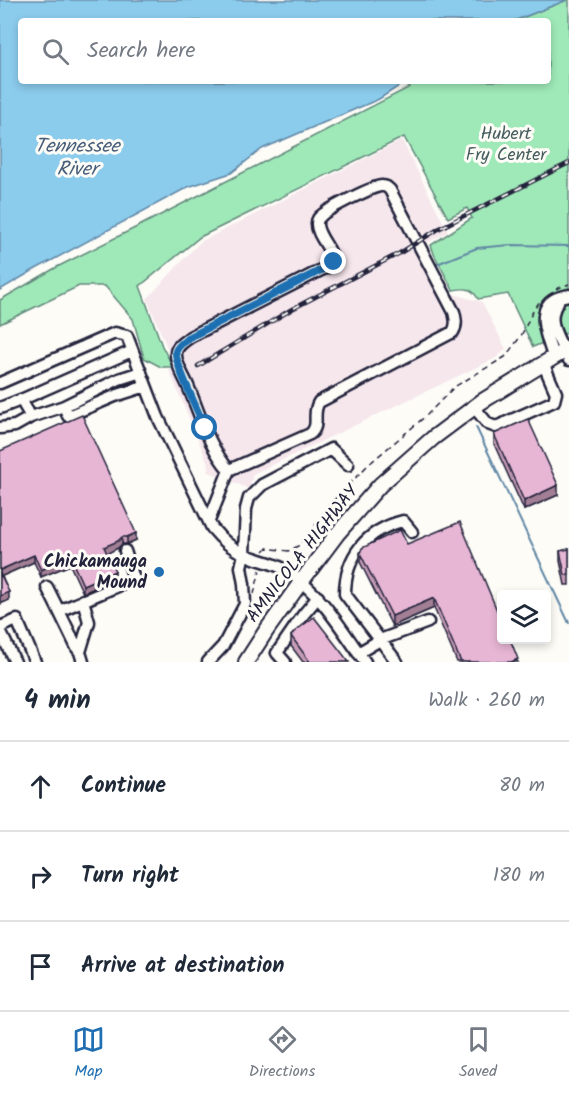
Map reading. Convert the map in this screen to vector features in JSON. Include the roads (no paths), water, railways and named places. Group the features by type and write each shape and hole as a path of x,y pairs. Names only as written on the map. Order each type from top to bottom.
{"main road":[{"name":"AMNICOLA HIGHWAY","path":"246,662 337,534 380,485 433,438 474,407 560,355"}],"street":[{"path":"208,521 229,470 310,434 315,430 315,408 319,402 453,332 456,327 454,312 387,187 372,188 319,218 317,222 320,233 334,257 331,265 190,337 177,349 175,354 178,366 215,451 229,470"},
{"path":"474,407 489,424 496,427 554,401 560,355 552,318 556,304 567,296"},
{"path":"0,383 115,333 126,336 158,417 208,521 224,542 244,554 286,569 318,597 361,657 380,640 428,622"},
{"path":"0,408 132,351"},
{"path":"0,428 15,426 31,417 64,406 119,379 141,372"},
{"path":"64,406 68,416 146,386"},
{"path":"23,399 31,417"},
{"path":"208,662 223,646 245,604 241,567 249,498 258,488 331,449 348,465"},
{"path":"397,662 345,594 345,580 359,547 372,535 391,524 403,521 412,532"},
{"path":"59,611 134,579 125,552"},
{"path":"47,587 81,657"},
{"path":"285,662 277,652 318,597"},
{"path":"81,657 89,622 83,600"},
{"path":"15,662 0,629 17,620 35,662"}],"water":[{"name":"Tennessee River","path":"0,0 567,0 522,18 18,18 18,84 402,84 379,99 262,149 231,173 188,187 0,290"}],"waterway":[{"path":"437,264 477,248 510,245 569,246"},
{"path":"476,427 569,623"}],"railway":[{"path":"198,366 292,309 400,253 440,228 569,163"}],"place":[{"name":"Chickamauga Mound","path":"159,572"}],"park label":[{"name":"Hubert Fry Center","path":"506,144"}]}
